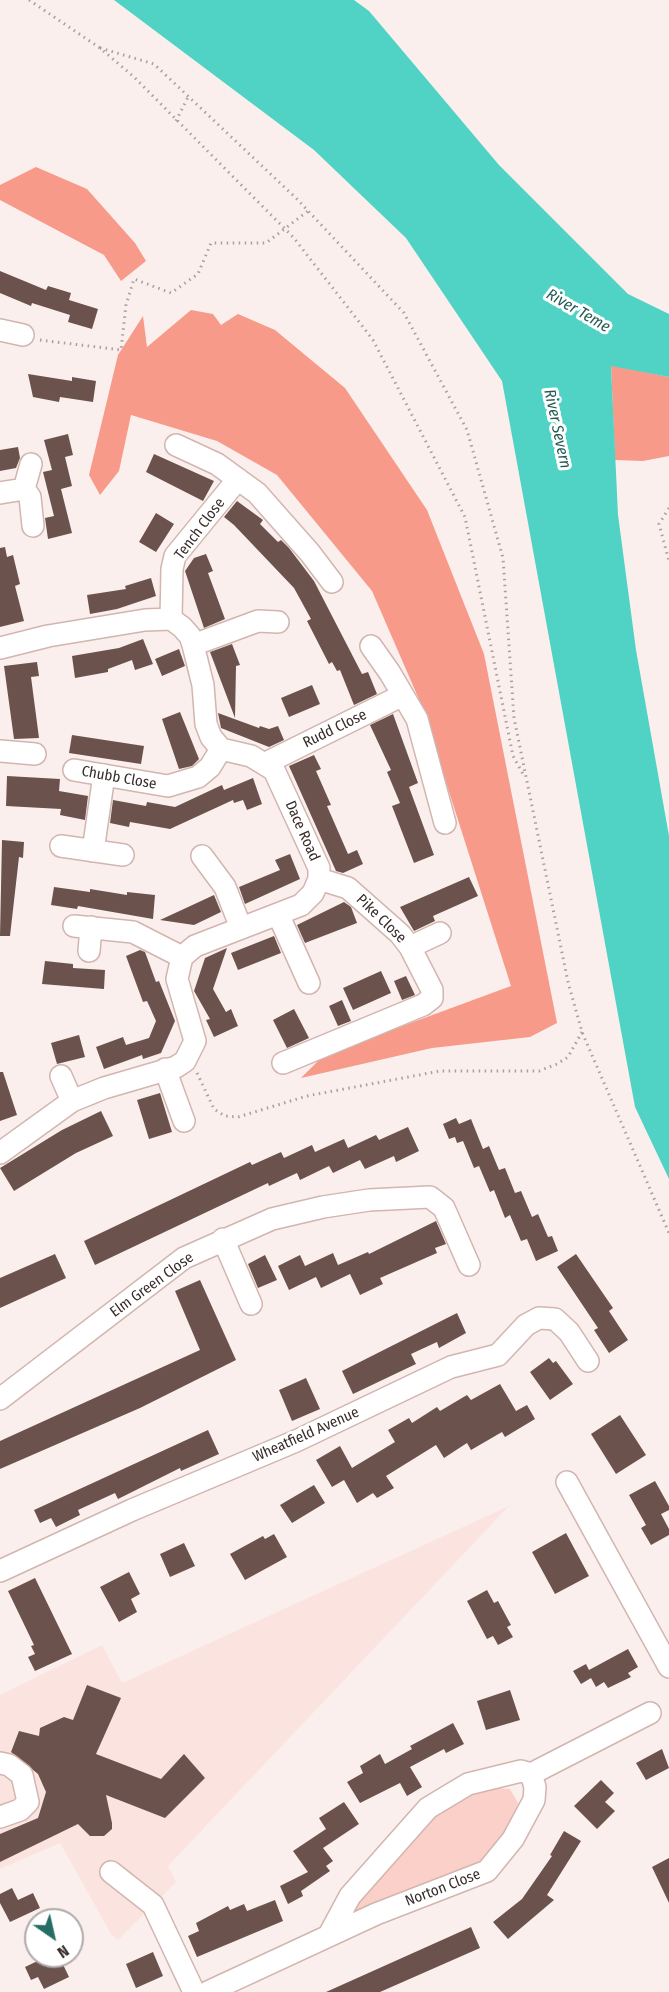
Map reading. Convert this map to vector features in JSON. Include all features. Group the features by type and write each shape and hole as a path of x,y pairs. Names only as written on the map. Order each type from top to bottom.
{"street":[{"path":"0,330 23,335"},
{"path":"176,445 217,464 257,493 310,553 332,582"},
{"path":"24,489 31,464"},
{"name":"Tench Close","path":"171,619 172,569 176,556 238,479"},
{"path":"0,493 24,489"},
{"path":"24,489 30,497 33,526"},
{"path":"0,648 48,636 171,619 190,636 193,645 203,685 207,730 221,749 251,756 266,763"},
{"path":"193,645 258,621 278,622"},
{"path":"371,646 417,719 445,823"},
{"name":"Rudd Close","path":"266,763 403,695"},
{"name":"Chubb Close","path":"74,770 168,786 184,783 210,767 221,749"},
{"path":"0,751 35,754"},
{"name":"Dace Road","path":"182,957 195,946 301,905 313,893 319,879 319,868 278,778 266,763"},
{"path":"93,851 104,775"},
{"path":"61,846 123,855"},
{"path":"202,856 225,887 241,928"},
{"name":"Pike Close","path":"283,1062 423,1005 432,998 427,981 410,947 400,934 348,888 319,879"},
{"path":"278,914 309,983"},
{"path":"0,1153 72,1101 175,1065 195,1041 177,979 182,957 133,932 82,927 89,951"},
{"name":"Pike Close","path":"410,947 440,933"},
{"path":"175,1065 184,1120"},
{"path":"62,1076 72,1101"},
{"name":"Elm Green Close","path":"0,1399 184,1258 272,1219 323,1207 369,1200 430,1197 444,1208 469,1265"},
{"path":"223,1239 251,1304"},
{"name":"Wheatfield Avenue","path":"0,1571 132,1510 296,1441 451,1367 498,1355 526,1325 540,1318 555,1319 569,1332 588,1361"},
{"path":"567,1482 669,1667"},
{"path":"329,1935 350,1896 428,1808 468,1784 520,1771 531,1774 650,1713"},
{"path":"0,1763 9,1765 22,1775 28,1802 20,1810 0,1817"},
{"name":"Norton Close","path":"208,1992 329,1935 487,1872 513,1839 534,1800 535,1787 531,1774"},
{"path":"111,1872 153,1905 194,1992"}],"path":[{"path":"29,0 100,48 134,76 176,122 285,229 373,340 465,517 513,756 526,780"},
{"path":"100,48 154,64 297,199 404,313 467,430 503,558 514,718 554,902 568,982 582,1032 669,1233"},
{"path":"176,122 188,97"},
{"path":"23,335 49,342 121,350 126,305 134,279 171,293 198,274 211,243 266,243 308,211"},
{"path":"669,508 659,524 669,561"},
{"path":"175,1065 198,1075 214,1109 225,1116 238,1117 308,1096 440,1071 539,1071 568,1057 582,1032"}],"shaded area":[{"path":"36,167 87,189 135,243 146,261 121,281 104,255 0,200 0,185"},
{"path":"191,310 213,314 221,325 238,314 275,330 345,388 427,510 484,654 557,1023 530,1037 432,1048 301,1078 324,1055 511,986 421,704 372,591 277,475 217,441 131,415 119,471 100,495 89,475 118,355 143,316 147,347"},
{"path":"611,365 669,377 669,456 643,461 615,460"},
{"path":"509,1506 168,1866 176,1882 118,1940 111,1934 60,1843 0,1869 0,1695 102,1645 122,1683"},
{"path":"483,1787 510,1789 518,1803 511,1829 476,1870 350,1919 363,1893 437,1811"}],"water":[{"path":"114,0 354,0 369,11 499,165 628,294 669,314 669,377 611,366 618,515 636,650 669,836 669,1179 635,1107 502,381 406,238 314,150"}],"building":[{"path":"0,271 46,290 48,286 71,293 69,300 98,309 92,329 68,322 70,315 32,303 31,306 0,293"},
{"path":"28,374 72,381 72,377 96,381 93,402 60,397 59,402 33,397"},
{"path":"68,434 73,455 65,457 72,486 61,489 72,533 48,539 45,518 54,516 43,472 52,470 44,440"},
{"path":"18,447 20,458 16,468 0,471 0,450"},
{"path":"154,454 214,481 203,501 146,472"},
{"path":"237,501 263,520 260,524 278,542 281,540 289,548 314,581 362,674 368,672 377,694 354,705 340,670 337,671 332,662 329,664 307,621 311,619 294,588 224,517"},
{"path":"156,513 174,524 156,552 139,542"},
{"path":"5,547 7,557 13,555 20,584 15,586 24,621 0,627 0,548"},
{"path":"206,554 213,571 208,573 225,619 204,628 185,571 194,558"},
{"path":"151,578 156,596 117,609 90,614 87,595 126,589 125,586"},
{"path":"143,639 153,664 135,670 132,660 108,669 108,672 75,678 72,656 119,648"},
{"path":"232,644 240,665 236,666 235,718 210,652"},
{"path":"179,649 185,666 162,676 155,659"},
{"path":"37,662 39,676 31,677 39,738 14,739 4,666"},
{"path":"312,685 320,704 289,717 281,698"},
{"path":"180,712 199,759 192,766 179,769 162,719"},
{"path":"218,713 259,728 260,726 269,729 278,726 284,740 269,747 221,728"},
{"path":"393,714 418,783 409,787 434,855 414,863 392,806 400,803 387,772 391,770 370,725"},
{"path":"72,735 144,746 141,764 69,753"},
{"path":"314,755 321,769 316,771 331,805 327,806 348,854 357,850 363,864 343,873 336,871 289,766"},
{"path":"7,776 60,779 59,791 88,796 85,820 60,815 61,809 6,806"},
{"path":"253,778 262,804 247,810 243,800 234,803 233,800 170,829 130,822 129,827 110,823 113,800 146,806 147,802 175,807 222,785 224,790"},
{"path":"2,840 24,842 23,858 19,857 10,936 0,936"},
{"path":"290,854 300,879 245,904 239,887 280,870 275,860"},
{"path":"469,877 478,896 433,916 435,921 414,931 400,907"},
{"path":"54,887 90,892 90,889 127,895 127,892 155,895 153,919 78,906 77,909 51,905"},
{"path":"214,895 221,912 194,925 160,920"},
{"path":"344,902 351,907 357,923 305,943 297,925"},
{"path":"274,936 281,953 238,970 231,953"},
{"path":"227,948 213,989 226,1012 231,1009 238,1026 214,1037 206,1020 210,1019 194,991 205,958"},
{"path":"140,950 145,952 156,982 159,981 175,1021 161,1053 143,1059 142,1055 104,1069 96,1047 123,1037 126,1045 149,1038 156,1021 147,1001 143,1002 126,956"},
{"path":"45,961 73,964 73,968 105,970 104,989 42,984"},
{"path":"381,971 391,993 353,1010 343,988"},
{"path":"406,976 415,995 402,1000 394,981"},
{"path":"342,1000 351,1021 338,1026 329,1006"},
{"path":"294,1009 309,1038 287,1048 273,1020"},
{"path":"79,1035 85,1057 57,1064 51,1043"},
{"path":"0,1072 3,1072 17,1115 0,1121"},
{"path":"160,1093 172,1132 149,1139 137,1100"},
{"path":"101,1111 113,1136 76,1153 14,1191 0,1168 62,1130"},
{"path":"456,1118 459,1124 471,1119 483,1149 489,1146 499,1170 505,1168 515,1193 521,1191 532,1217 538,1214 548,1237 552,1236 558,1251 536,1261 527,1239 521,1241 510,1215 505,1218 494,1190 490,1192 479,1166 474,1168 463,1141 457,1143 455,1137 449,1139 443,1124"},
{"path":"408,1127 419,1151 396,1162 394,1156 365,1169 360,1160 333,1173 329,1166 300,1180 297,1173 269,1186 268,1183 95,1265 84,1241 250,1162 252,1165 281,1152 284,1158 312,1145 315,1152 344,1139 348,1148 376,1135 379,1140"},
{"path":"436,1221 446,1244 435,1248 437,1253 380,1278 383,1284 360,1295 350,1274 321,1288 316,1277 289,1290 278,1266 300,1255 305,1266 333,1253 338,1265 368,1252 369,1254"},
{"path":"55,1254 66,1278 0,1308 0,1278"},
{"path":"576,1254 613,1308 609,1311 628,1340 609,1353 594,1330 598,1328 557,1267"},
{"path":"265,1255 277,1280 258,1288 248,1264"},
{"path":"200,1280 236,1360 140,1408 0,1469 0,1441 200,1350 175,1291"},
{"path":"457,1313 466,1333 439,1348 437,1342 411,1354 416,1364 353,1394 342,1371"},
{"path":"549,1358 553,1363 556,1361 573,1384 550,1400 530,1372"},
{"path":"306,1378 320,1409 292,1421 279,1390"},
{"path":"500,1384 516,1411 527,1405 535,1419 505,1437 502,1432 471,1450 467,1443 444,1458 436,1445 386,1476 394,1488 377,1498 373,1493 357,1503 344,1480 332,1487 316,1460 340,1446 352,1468 395,1442 388,1430 409,1418 412,1423 437,1407 440,1411 467,1395 471,1400"},
{"path":"620,1415 646,1455 616,1474 591,1434"},
{"path":"208,1430 219,1454 181,1471 180,1468 118,1499 115,1493 78,1510 80,1515 56,1527 51,1518 40,1523 34,1510"},
{"path":"655,1481 669,1506 669,1510 661,1514 669,1529 669,1535 651,1545 641,1528 646,1525 629,1495"},
{"path":"314,1485 325,1503 292,1523 280,1505"},
{"path":"566,1533 589,1576 555,1594 532,1552"},
{"path":"274,1534 287,1557 245,1580 230,1554 263,1536 265,1539"},
{"path":"184,1543 195,1566 170,1577 160,1554"},
{"path":"129,1572 140,1594 131,1599 137,1612 119,1622 100,1587"},
{"path":"35,1578 72,1654 35,1671 28,1657 35,1654 31,1646 34,1645 8,1591"},
{"path":"487,1590 494,1603 498,1601 511,1625 507,1627 513,1637 498,1645 493,1636 487,1639 467,1601"},
{"path":"628,1649 638,1667 628,1673 631,1677 608,1688 604,1682 596,1687 591,1678 581,1684 573,1671 586,1664 589,1670"},
{"path":"87,1685 121,1698 96,1754 161,1779 184,1754 205,1778 165,1818 106,1795 112,1829 104,1836 90,1836 78,1824 0,1862 0,1834 38,1818 46,1792 38,1774 11,1752 19,1731 39,1736 40,1728 64,1717 73,1720"},
{"path":"510,1690 520,1720 486,1730 477,1701"},
{"path":"453,1723 464,1744 446,1753 444,1749 410,1767 422,1787 407,1796 400,1783 360,1803 347,1782 363,1773 360,1766 380,1754 385,1764 412,1749 410,1746"},
{"path":"662,1749 669,1768 646,1780 636,1763"},
{"path":"601,1780 614,1793 605,1802 615,1811 597,1829 574,1806"},
{"path":"344,1802 359,1824 323,1848 333,1861 326,1866 330,1871 301,1891 303,1896 288,1904 280,1886 308,1872 293,1851 326,1829 319,1818"},
{"path":"564,1831 581,1841 547,1895 554,1900 508,1939 493,1922 522,1899 552,1856 550,1855"},
{"path":"669,1858 669,1903 652,1867"},
{"path":"12,1888 18,1900 33,1893 40,1908 24,1908 24,1915 10,1922 0,1903 0,1894"},
{"path":"275,1900 283,1921 197,1957 188,1936 199,1931 196,1923 228,1906 230,1910 244,1904 247,1911"},
{"path":"471,1927 480,1948 380,1992 326,1992"},
{"path":"153,1952 163,1976 136,1988 126,1964"},
{"path":"25,1968 65,1968 69,1977 44,1989 38,1977 31,1980"}],"water label":[{"name":"River Teme","path":"578,311"},
{"name":"River Severn","path":"557,429"}]}
